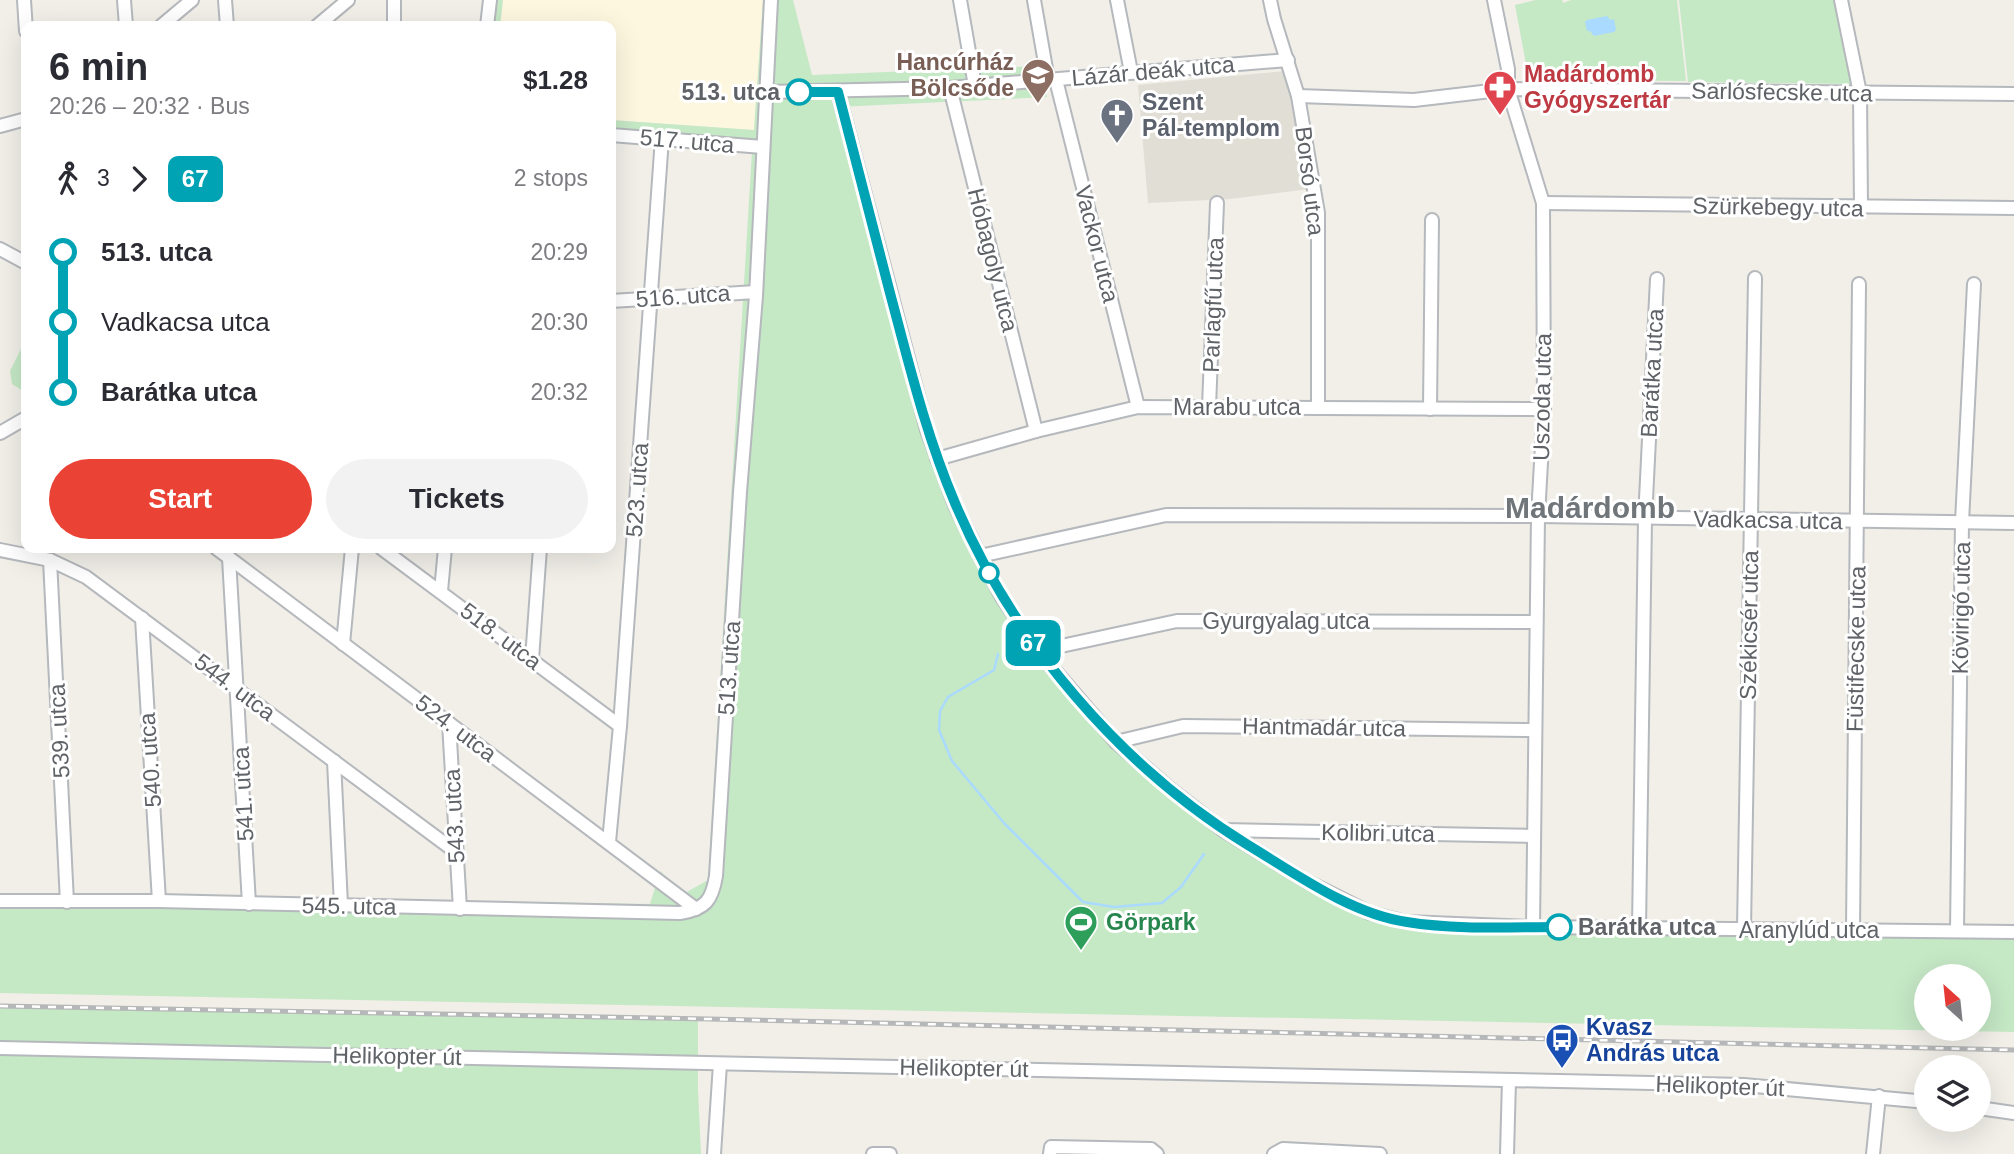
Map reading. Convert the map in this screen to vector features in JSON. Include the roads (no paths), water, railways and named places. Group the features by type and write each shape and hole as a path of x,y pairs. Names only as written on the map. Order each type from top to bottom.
{"street":[{"path":"24,0 25,21"},
{"path":"124,0 126,21"},
{"path":"167,21 192,0"},
{"path":"225,0 227,21"},
{"path":"323,21 348,0"},
{"path":"394,0 394,21"},
{"path":"487,21 489,0"},
{"name":"513. utca","path":"696,909 713,895 716,876 741,479 756,292 771,0"},
{"path":"960,0 975,86"},
{"name":"Vackor utca","path":"1034,0 1052,80 1138,407"},
{"path":"1117,0 1131,72"},
{"name":"Borsó utca","path":"1270,0 1273,19 1298,96 1318,213 1318,408"},
{"name":"Uszoda utca","path":"1494,0 1508,69 1508,89 1543,204 1544,409 1538,516 1533,927"},
{"path":"1842,0 1860,93 1861,208"},
{"name":"Lázár deák utca","path":"766,92 950,88 1288,60"},
{"name":"Hóbagoly utca","path":"950,88 1035,431"},
{"name":"Sarlósfecske utca","path":"1298,96 1414,100 1508,89 2014,94"},
{"name":"Aranylúd utca","path":"838,92 918,400 937,459 980,556 1002,597 1038,651 1116,742 1223,830 1308,882 1370,913 1406,922 1533,927 2014,932"},
{"path":"0,126 21,120"},
{"name":"517. utca","path":"616,135 762,147"},
{"name":"523. utca","path":"609,842 620,726 662,138"},
{"name":"Parlagfű utca","path":"1209,407 1217,203"},
{"name":"Szürkebegy utca","path":"1543,204 2014,208"},
{"path":"1430,409 1432,220"},
{"path":"0,249 21,260"},
{"name":"Székicsér utca","path":"1744,929 1755,278"},
{"name":"Barátka utca","path":"1639,928 1645,519 1657,279"},
{"name":"Füstifecske utca","path":"1853,930 1859,284"},
{"name":"Kövirigó utca","path":"1957,931 1962,522 1974,284"},
{"name":"516. utca","path":"616,301 756,292"},
{"name":"Marabu utca","path":"937,459 1035,431 1138,407 1544,409"},
{"path":"0,433 21,421"},
{"name":"Vadkacsa utca","path":"980,556 1166,515 1538,516 2014,523"},
{"name":"544. utca","path":"0,550 50,560 86,577 456,852"},
{"name":"524. utca","path":"222,553 696,909"},
{"path":"343,644 352,553"},
{"name":"518. utca","path":"388,553 620,726"},
{"path":"441,591 444,553"},
{"path":"532,659 540,553"},
{"name":"541. utca","path":"229,558 249,904"},
{"name":"539. utca","path":"50,560 67,902"},
{"name":"540. utca","path":"142,618 159,901"},
{"name":"Gyurgyalag utca","path":"1038,651 1177,621 1536,622"},
{"name":"543. utca","path":"449,723 460,909"},
{"name":"Hantmadár utca","path":"1116,742 1183,726 1534,730"},
{"path":"334,761 341,905"},
{"name":"Kolibri utca","path":"1223,830 1533,836"},
{"name":"545. utca","path":"0,901 159,901 680,913 696,909"},
{"name":"Helikopter út","path":"0,1048 1744,1084 1914,1100"},
{"path":"714,1154 720,1064"},
{"path":"1507,1154 1509,1080"},
{"path":"1873,1154 1879,1096"},
{"path":"1991,1110 2014,1113"},
{"path":"1050,1151 1151,1149 1157,1154"},
{"path":"1279,1152 1380,1154"},
{"path":"873,1154 890,1154"}],"water":[{"path":"1607,16 1610,20 1614,19 1614,32 1594,36 1587,31 1587,20"}],"waterway":[{"path":"998,654 994,670 948,697 940,711 939,730 952,761 1004,823 1083,902 1114,907 1162,903 1181,887 1204,854"}],"railway":[{"path":"0,1006 710,1019 2014,1050"}],"place":[{"name":"513. utca","path":"799,92"},
{"name":"Hancúrház Bölcsőde","path":"1038,105"},
{"name":"Madárdomb Gyógyszertár","path":"1500,117"},
{"name":"Szent Pál-templom","path":"1117,145"},
{"name":"Barátka utca","path":"1559,927"},
{"name":"Görpark","path":"1081,952"},
{"name":"Kvasz András utca","path":"1562,1070"}],"district":[{"name":"Madárdomb","path":"1590,508"}]}
